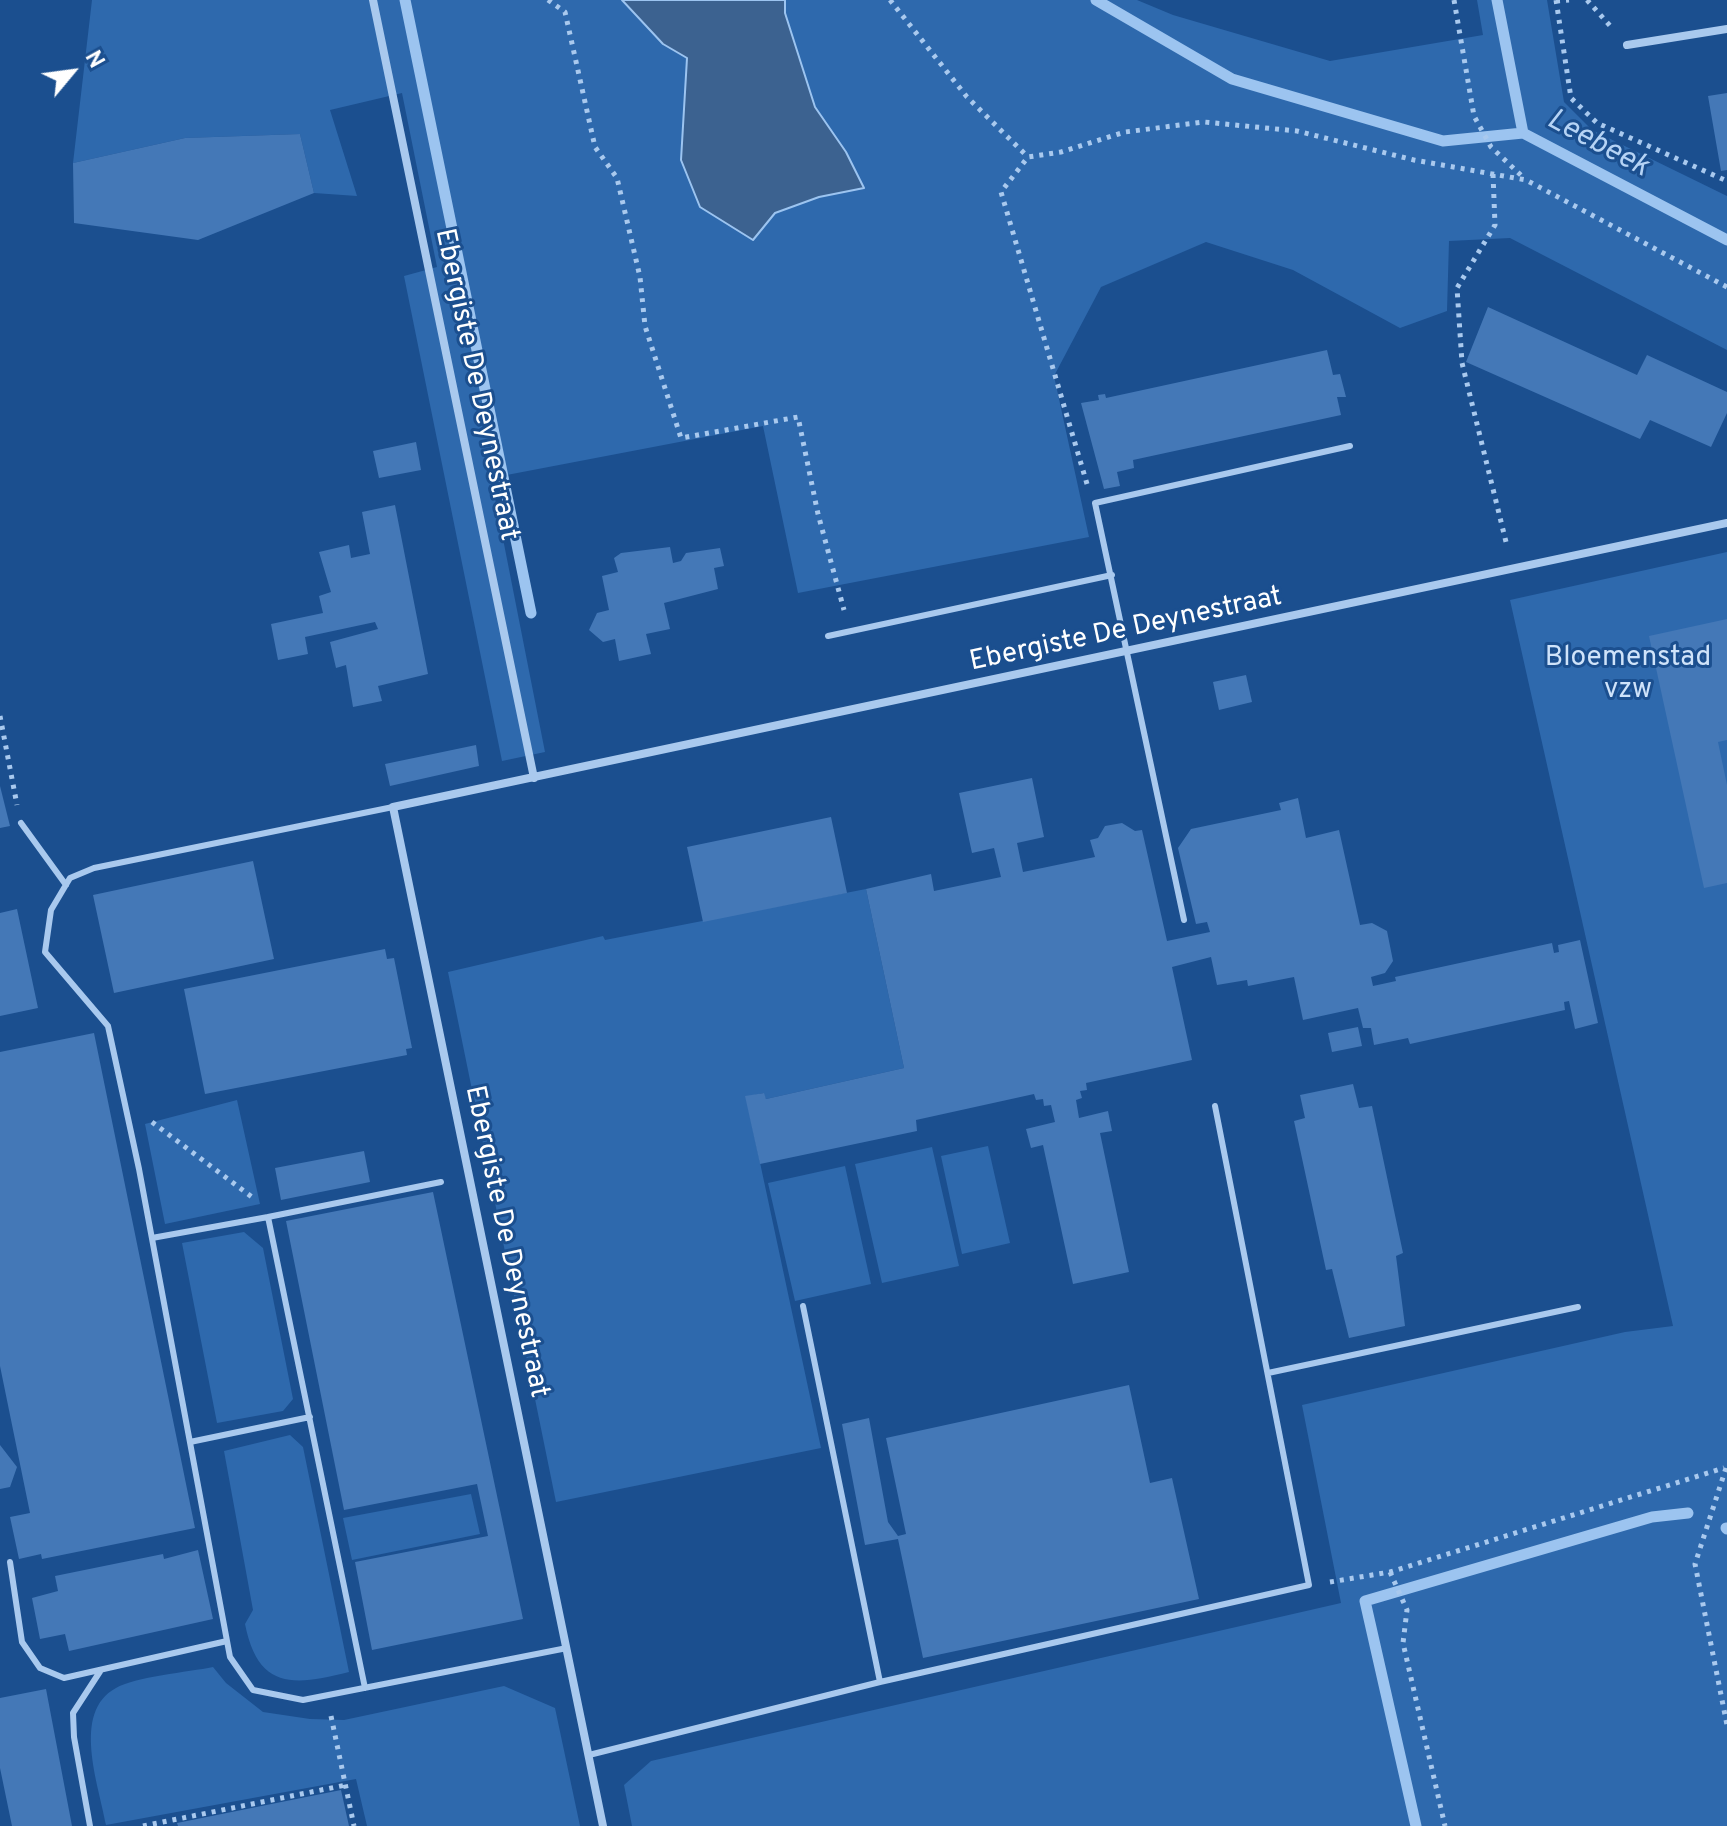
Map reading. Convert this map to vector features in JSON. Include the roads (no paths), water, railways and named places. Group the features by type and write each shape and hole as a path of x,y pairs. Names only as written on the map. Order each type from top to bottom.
{"street":[{"name":"Ebergiste De Deynestraat","path":"373,0 534,778"},
{"path":"1627,45 1727,29"},
{"name":"Ebergiste De Deynestraat","path":"603,1826 393,807 1130,653 1727,523"}],"lane":[{"path":"1184,920 1130,653 1095,503 1350,446"},
{"path":"828,636 1112,575"},
{"path":"393,807 94,868 70,878 51,910 45,952 108,1026 152,1238 230,1657 253,1690 303,1700 567,1648"},
{"path":"21,823 66,885"},
{"path":"589,1755 880,1682 1309,1585 1215,1106"},
{"path":"152,1238 441,1182"},
{"path":"268,1217 365,1688"},
{"path":"803,1306 880,1682"},
{"path":"1268,1373 1578,1307"},
{"path":"190,1442 310,1417"},
{"path":"10,1562 22,1642 40,1668 64,1678 227,1641"},
{"path":"90,1826 74,1737 73,1713 101,1670"}],"waterway":[{"path":"405,0 531,613"},
{"path":"1096,0 1232,79 1443,141 1523,133"},
{"name":"Leebeek","path":"1497,0 1523,133 1727,240"},
{"path":"1416,1826 1365,1601 1652,1517 1688,1513"}],"park label":[{"name":"Bloemenstad vzw","path":"1628,675"}]}
